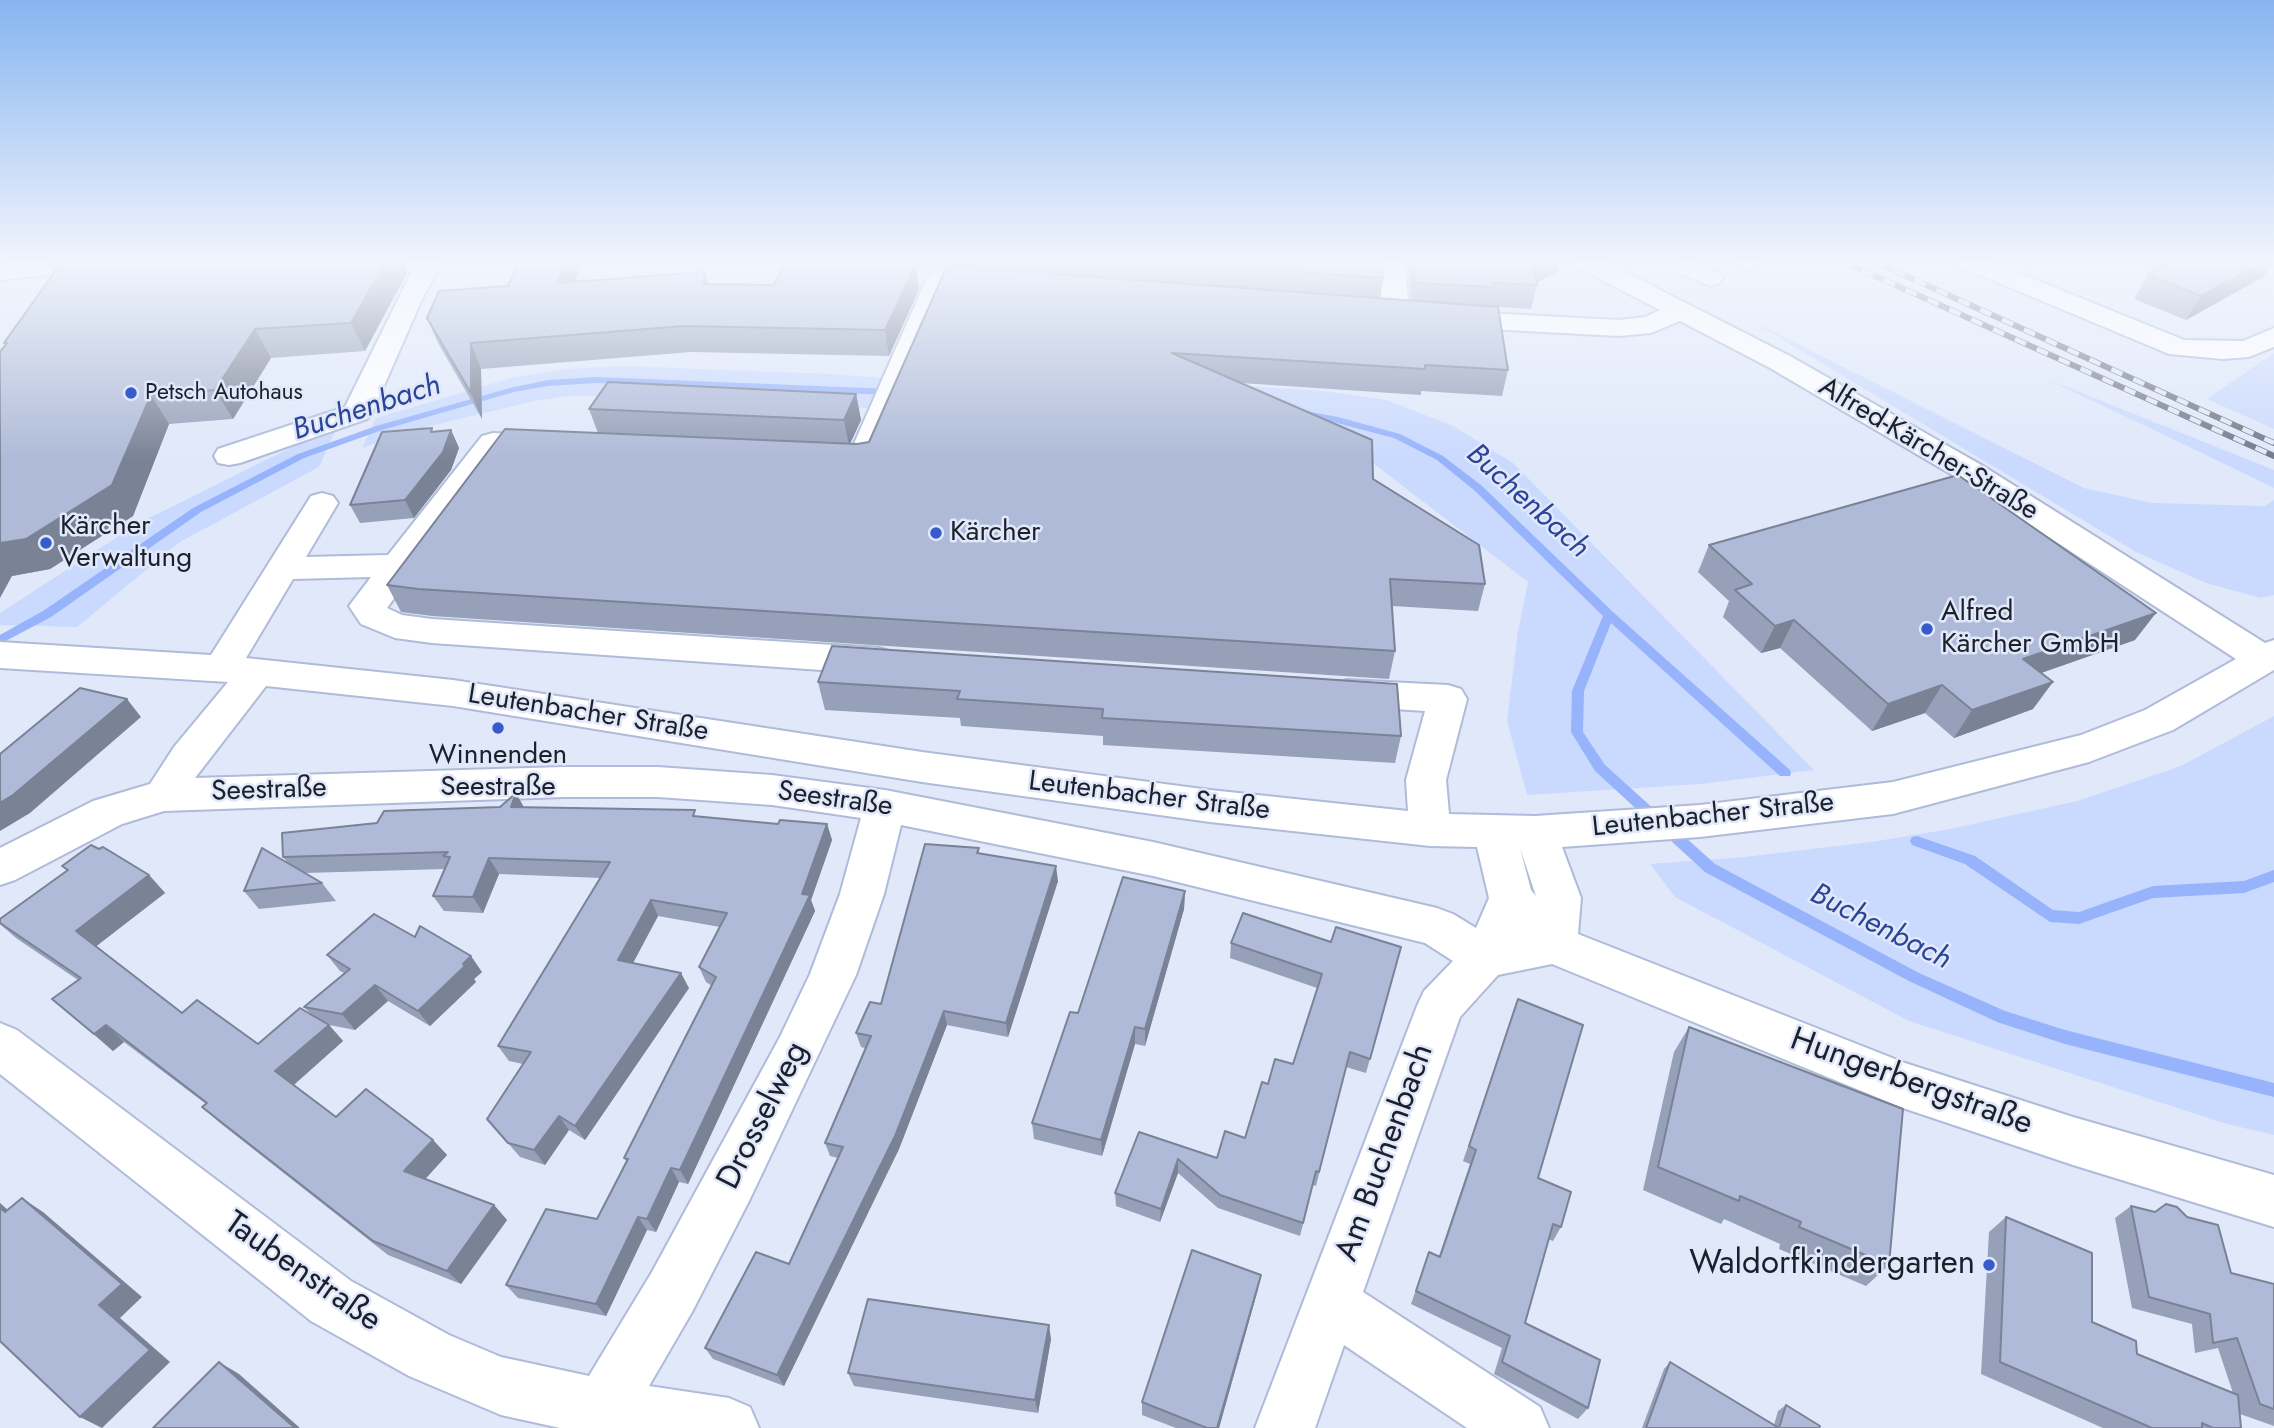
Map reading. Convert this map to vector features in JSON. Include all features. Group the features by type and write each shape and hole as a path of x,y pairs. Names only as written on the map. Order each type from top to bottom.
{"street":[{"path":"229,456 357,413 398,327"},
{"path":"835,458 862,459 919,327"},
{"path":"1594,327 1634,327"},
{"name":"Alfred-Kärcher-Straße","path":"1713,327 1972,473 2269,656"},
{"path":"2127,327 2179,348 2223,351 2249,349 2274,336"},
{"path":"575,446 493,442 367,606 374,616 395,626 905,663"},
{"name":"Seestraße","path":"164,795 239,669 281,568 322,503"},
{"path":"281,568 397,566"},
{"name":"Leutenbacher Straße","path":"12,656 239,669 514,702 949,771 1210,806 1430,830 1514,831 1700,821 1893,798 2089,747 2159,720 2269,656"},
{"path":"1309,690 1448,699 1426,780 1430,830"},
{"name":"Seestraße","path":"0,868 29,850 108,812 164,795 549,782 658,782 772,790 885,806 1153,859 1437,928 1485,958"},
{"name":"Drosselweg","path":"603,1408 672,1292 797,1052 833,975 862,894 885,806"},
{"path":"1514,831 1511,898 1554,945"},
{"path":"1514,831 1559,898 1554,945"},
{"name":"Am Buchenbach","path":"1285,1428 1441,1006 1485,958 1511,898"},
{"path":"1485,958 1554,945"},
{"name":"Hungerbergstraße","path":"1554,945 1903,1085 2073,1141 2274,1201"},
{"name":"Taubenstraße","path":"0,1045 331,1301 429,1356 501,1386 603,1408 730,1428"},
{"path":"1330,1303 1518,1428"}],"shaded area":[{"path":"1761,327 2084,488 2152,503 2265,506 2274,500 2274,595 2261,598 2206,583 2136,552"},
{"path":"2274,353 2274,429 2207,399"},
{"path":"622,366 831,374 972,385 979,369 1324,391 1387,400 1453,426 1513,463 1814,770 1701,784 1527,795 1507,721 1518,631 1528,582 1374,464 1345,446 973,413 567,396 534,401 418,429 362,448 376,418 515,377 567,369"},
{"path":"2042,377 2274,470 2274,488 2177,441"},
{"path":"335,431 319,467 180,542 77,627 0,625 0,613 139,523 298,444"},
{"path":"2274,716 2274,1135 2227,1124 1909,1021 1675,897 1650,864 1744,857 1871,842 1950,829 2077,801 2181,766"}],"building":[{"path":"16,327 293,327 255,329 215,390 151,395 112,485 26,539 0,543 0,352 7,343 4,343"},
{"path":"432,327 676,327 471,343 471,393"},
{"path":"716,327 887,327 885,330"},
{"name":"Kärcher","path":"920,327 1501,327 1508,370 1425,365 1425,369 1172,353 1372,440 1373,479 1479,545 1485,584 1390,579 1395,651 387,585 505,429 857,444 869,442"},
{"path":"608,382 856,394 844,420 589,409"},
{"path":"432,428 431,432 451,430 443,452 405,500 350,505 382,432"},
{"name":"Alfred Kärcher GmbH","path":"1958,475 2156,613 2023,659 2053,682 1972,710 1942,685 1888,704 1794,620 1775,626 1735,590 1752,584 1709,545"},
{"path":"832,646 1397,684 1401,736 1102,718 1103,709 957,699 960,691 818,682"},
{"path":"80,688 127,699 0,803 0,754"},
{"path":"516,793 511,807 695,810 693,816 778,824 780,820 827,824 802,894 810,895 680,1170 671,1168 647,1219 638,1217 596,1304 506,1285 546,1209 597,1219 628,1159 624,1158 716,977 699,967 727,913 651,900 618,960 681,973 575,1126 559,1116 534,1150 508,1143 487,1119 531,1052 498,1046 610,862 489,858 473,897 433,896 450,857 443,856 448,852 283,857 282,833 377,823 384,811 500,807"},
{"path":"925,844 979,848 977,853 1056,866 1006,1023 944,1011 895,1136 777,1375 705,1348 756,1252 789,1264 843,1147 825,1143 871,1036 856,1033 870,1002 881,1004"},
{"path":"91,845 99,849 103,847 149,875 76,931 182,1013 197,1000 258,1044 300,1008 329,1025 275,1071 336,1117 366,1089 433,1140 404,1171 494,1205 447,1271 373,1241 202,1107 207,1103 106,1025 94,1034 52,999 81,978 0,923 0,919 68,870 62,866"},
{"path":"262,848 322,883 244,891"},
{"path":"1123,877 1185,891 1145,1029 1135,1027 1101,1140 1032,1123 1070,1012 1078,1013"},
{"path":"1243,913 1331,942 1336,927 1401,947 1370,1059 1350,1052 1303,1223 1220,1195 1178,1159 1161,1209 1115,1193 1139,1132 1217,1158 1225,1131 1245,1138 1262,1082 1268,1084 1275,1059 1293,1064 1322,974 1231,943"},
{"path":"374,914 415,937 420,926 471,956 463,964 465,966 418,1011 375,985 342,1014 304,1007 350,969 327,955"},
{"path":"1518,999 1583,1025 1538,1178 1571,1192 1561,1227 1553,1224 1525,1323 1600,1360 1588,1408 1502,1362 1510,1336 1416,1291 1429,1252 1440,1257 1476,1150 1469,1146"},
{"path":"1689,1027 1903,1109 1889,1265 1799,1227 1801,1222 1740,1196 1739,1201 1658,1167"},
{"path":"22,1198 122,1284 99,1305 150,1350 80,1417 0,1341 0,1208 5,1212"},
{"path":"2166,1204 2177,1207 2187,1217 2218,1225 2231,1273 2274,1284 2274,1409 2260,1404 2237,1338 2213,1343 2210,1314 2149,1297 2131,1206 2155,1212"},
{"path":"2006,1217 2092,1253 2092,1322 2136,1341 2137,1354 2238,1395 2241,1428 2213,1428 2202,1423 2202,1428 2152,1428 2000,1362"},
{"path":"1192,1250 1261,1275 1217,1428 1207,1428 1142,1402"},
{"path":"868,1299 1049,1325 1035,1400 848,1373"},
{"path":"219,1362 295,1428 153,1428"},
{"path":"1670,1362 1779,1428 1646,1428"},
{"path":"1786,1405 1820,1426 1819,1428 1779,1428"}],"waterway":[{"name":"Buchenbach","path":"0,640 47,614 197,510 301,456 379,428 513,390 548,383 597,380 891,392"},
{"name":"Buchenbach","path":"1301,413 1397,436 1440,458 1478,488 1609,615"},
{"path":"1609,615 1785,773"},
{"name":"Buchenbach","path":"1609,615 1578,691 1577,732 1600,768 1710,868 1914,977 2002,1017 2065,1037 2274,1090"},
{"path":"1917,841 1970,860 2050,916 2079,918 2153,892 2244,887 2274,876"}],"railway":[{"path":"1988,327 2274,456"},
{"path":"2018,327 2274,443"}],"place":[{"name":"Petsch Autohaus","path":"131,393"},
{"name":"Kärcher","path":"936,533"},
{"name":"Kärcher Verwaltung","path":"46,543"},
{"name":"Alfred Kärcher GmbH","path":"1927,629"},
{"name":"Winnenden Seestraße","path":"498,728"},
{"name":"Waldorfkindergarten","path":"1989,1265"}]}
